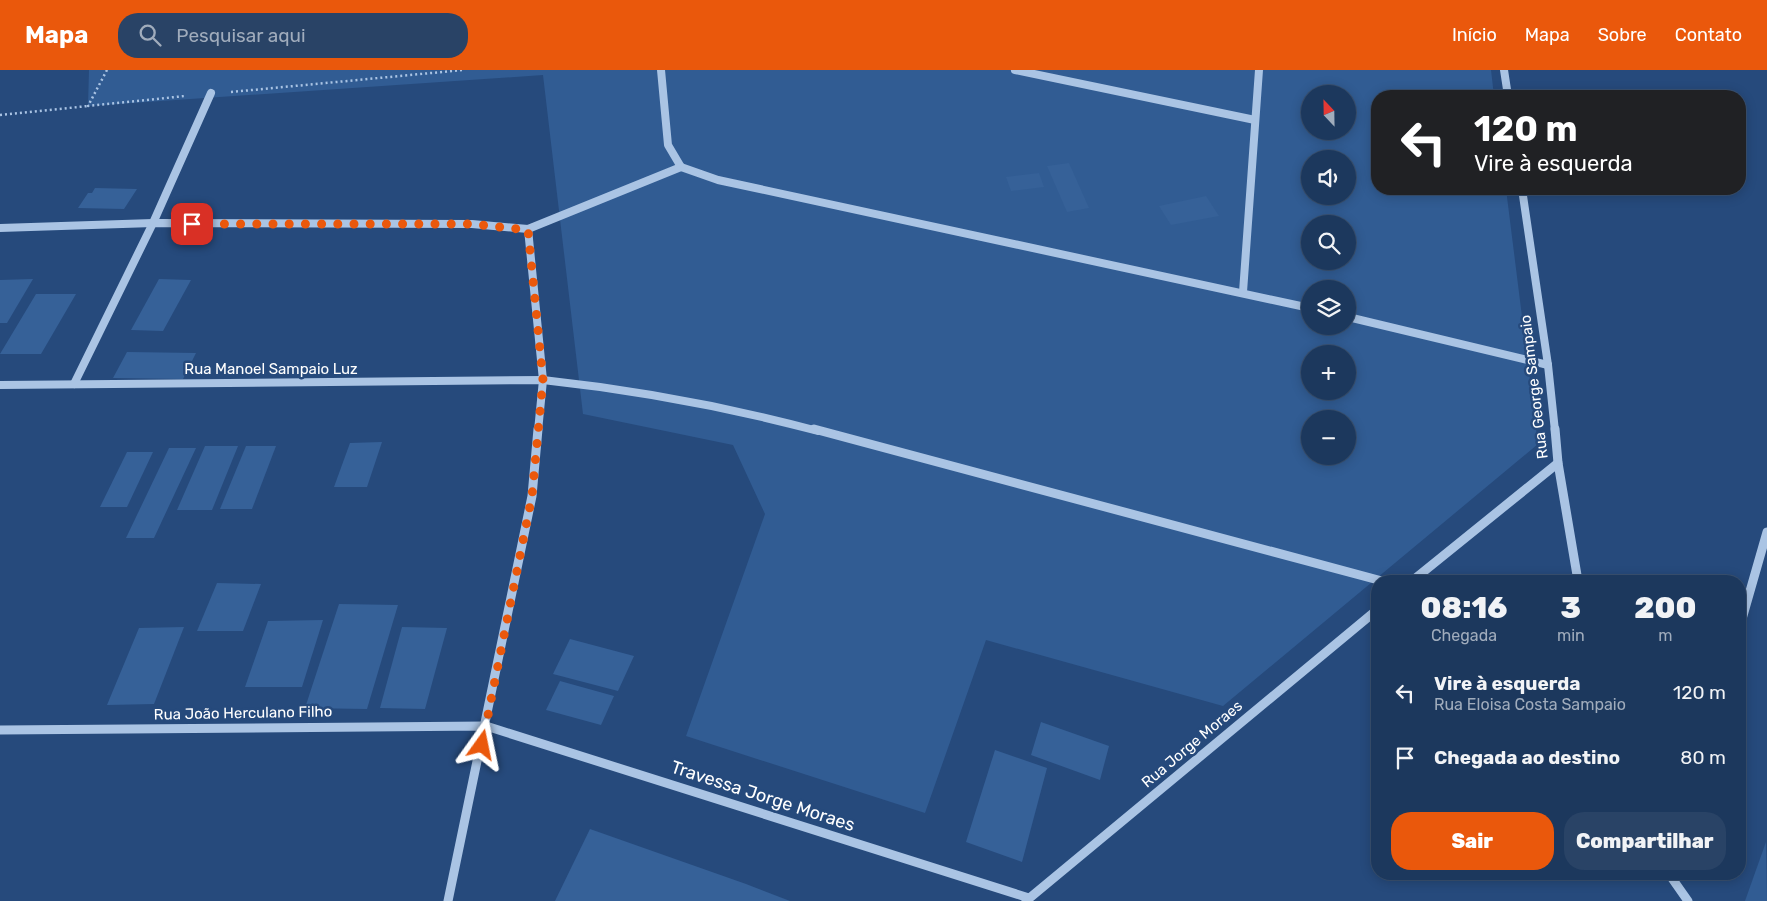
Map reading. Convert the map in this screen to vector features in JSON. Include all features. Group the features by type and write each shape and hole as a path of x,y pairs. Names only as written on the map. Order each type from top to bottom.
{"street":[{"path":"661,70 668,145 681,167 718,180 1301,306"},
{"path":"1015,70 1255,120"},
{"path":"1243,292 1259,70"},
{"path":"1504,70 1507,90"},
{"path":"74,384 152,223 211,93"},
{"path":"0,228 152,223 472,224 528,230 681,167"},
{"name":"Rua George Sampaio","path":"1523,195 1548,365 1558,463 1577,575"},
{"path":"448,901 486,726 532,496 543,380 528,230"},
{"path":"1356,319 1548,365"},
{"name":"Rua Manoel Sampaio Luz","path":"0,385 543,380 611,386 775,419 1371,578"},
{"path":"1419,575 1558,463"},
{"path":"1746,605 1767,532"},
{"name":"Rua Jorge Moraes","path":"1027,900 1371,615"},
{"name":"Rua João Herculano Filho","path":"0,730 486,726"},
{"name":"Travessa Jorge Moraes","path":"486,726 1027,900"},
{"path":"1673,880 1688,901"}],"path":[{"path":"88,106 107,70"},
{"path":"0,115 463,70"}],"shaded area":[{"path":"89,70 1491,70 1493,90 1371,90 1371,195 1507,195 1538,444 1380,575 1371,575 1371,583 1223,706 986,640 925,813 686,736 765,514 733,445 583,414 543,75 88,106"},
{"path":"1766,842 1767,901 1745,901"}],"building":[{"path":"1069,163 1089,208 1067,212 1047,166"},
{"path":"1039,173 1044,187 1011,191 1006,177"},
{"path":"95,188 137,189 124,209 78,208 88,193 92,193"},
{"path":"1206,196 1219,216 1171,225 1159,206"},
{"path":"33,279 7,323 0,323 0,280"},
{"path":"159,279 191,280 163,331 131,330"},
{"path":"36,294 76,294 41,354 0,354"},
{"path":"127,352 196,353 183,379 113,378"},
{"path":"382,442 367,487 334,487 350,443"},
{"path":"205,446 238,446 212,510 177,510"},
{"path":"246,446 276,446 252,509 220,509"},
{"path":"169,448 196,448 154,538 126,538"},
{"path":"127,452 153,452 127,507 100,507"},
{"path":"217,583 261,584 243,631 197,631"},
{"path":"339,604 398,605 367,709 305,708"},
{"path":"323,620 302,687 245,687 268,621"},
{"path":"184,627 154,704 107,705 139,628"},
{"path":"402,627 447,628 425,709 380,708"},
{"path":"570,639 634,656 618,691 553,674"},
{"path":"560,681 614,696 601,725 546,710"},
{"path":"1041,722 1109,746 1100,780 1031,755"},
{"path":"995,750 1047,768 1022,862 966,842"},
{"path":"590,829 746,884 790,901 555,901"}],"route":[{"path":"192,224 472,224 528,230 543,380 532,496 482,745"}]}
